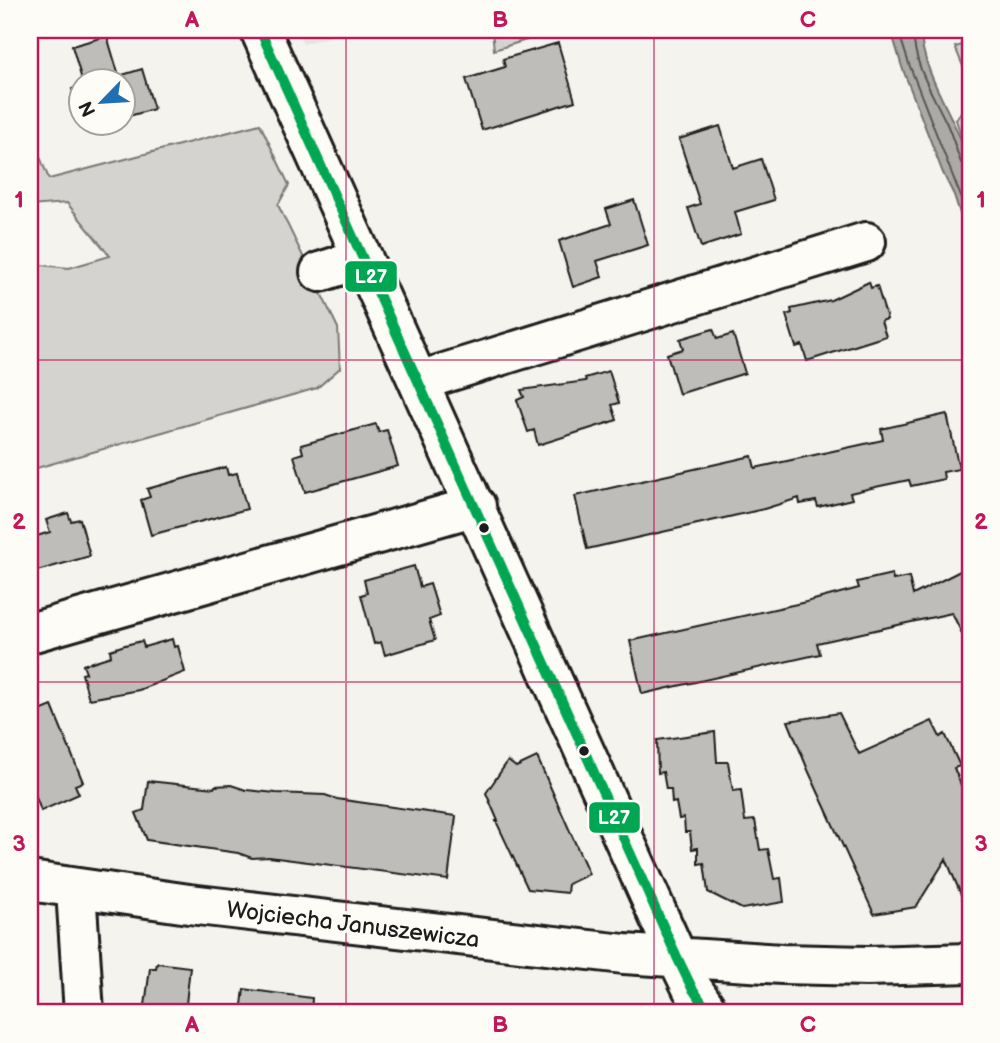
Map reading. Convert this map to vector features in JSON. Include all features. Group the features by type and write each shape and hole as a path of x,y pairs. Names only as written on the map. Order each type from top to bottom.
{"street":[{"path":"244,32 363,258 677,957 692,988 709,1013"},
{"path":"419,381 866,242"},
{"path":"320,272 363,258"},
{"path":"30,633 476,506"},
{"name":"Wojciecha Januszewicza","path":"30,881 76,890 624,954 782,964 970,963"},
{"path":"76,890 84,1013"}],"shaded area":[{"path":"297,30 352,30 303,44"},
{"path":"492,30 559,30 494,50"},
{"path":"970,43 970,83 955,47"},
{"path":"970,98 970,162 956,120"},
{"path":"260,124 289,185 278,205 338,328 340,368 317,388 30,470 30,260 32,264 69,268 110,256 67,203 30,206 30,132 49,179"}],"water":[{"path":"891,30 920,30 928,67 965,150 972,184 970,244 954,195 902,67"}],"building":[{"path":"107,36 116,66 78,66 72,46"},
{"path":"558,43 575,101 482,130 466,79 505,67 503,59"},
{"path":"142,69 154,109 136,114 136,71"},
{"path":"720,126 733,168 761,159 774,200 735,212 741,234 701,247 688,208 700,204 679,139"},
{"path":"634,200 648,245 597,261 602,277 573,287 559,241 611,224 606,209"},
{"path":"869,282 871,288 877,286 887,319 881,321 886,336 807,361 802,345 796,347 786,315 792,313 791,309 831,300"},
{"path":"713,329 717,339 733,334 745,373 679,394 667,354 683,349 680,339"},
{"path":"609,371 619,403 612,405 617,420 538,445 534,430 528,432 517,400 524,397 521,390 586,381 585,378"},
{"path":"947,414 959,469 943,472 944,479 911,486 909,480 880,486 850,493 852,499 818,507 816,501 800,504 799,498 764,509 587,549 575,496 752,456 755,468 883,440 881,429"},
{"path":"376,424 379,432 387,430 398,466 305,492 294,456 303,453 301,445"},
{"path":"226,467 228,475 237,473 247,509 151,535 141,500 150,497 147,489"},
{"path":"68,513 71,521 80,519 90,556 30,573 30,538 50,532 46,520"},
{"path":"414,566 420,587 430,584 440,616 429,620 435,640 385,655 381,642 374,644 361,595 367,593 364,580"},
{"path":"970,566 970,650 952,613 817,643 820,654 642,694 630,641 806,602 859,588 857,582 892,574 893,580 909,577 913,595"},
{"path":"172,639 174,647 178,646 185,672 139,690 89,699 82,674 86,673 83,665 111,656 110,650 125,645 142,641 144,647"},
{"path":"52,706 83,782 75,785 79,794 41,811 30,780 30,715"},
{"path":"839,713 859,754 932,721 940,737 945,734 960,766 954,768 970,807 970,916 946,859 916,907 874,914 788,721"},
{"path":"715,732 717,762 728,762 733,791 741,790 745,821 755,820 760,850 768,849 774,879 781,878 784,902 742,909 708,892 704,863 698,864 698,848 692,849 690,832 685,832 684,818 679,819 676,802 672,803 671,789 666,789 663,772 658,773 657,740"},
{"path":"537,757 589,874 568,884 567,893 528,889 486,793 508,761 516,767"},
{"path":"148,781 214,788 231,785 246,790 325,795 456,816 448,880 269,857 252,858 238,853 147,840 136,813 144,810"},
{"path":"157,963 190,967 185,1013 144,1013 150,968 156,968"},
{"path":"244,989 312,998 311,1013 241,1013"}],"transit line":[{"name":"L27","path":"260,30 677,957 692,988 709,1013"}]}
